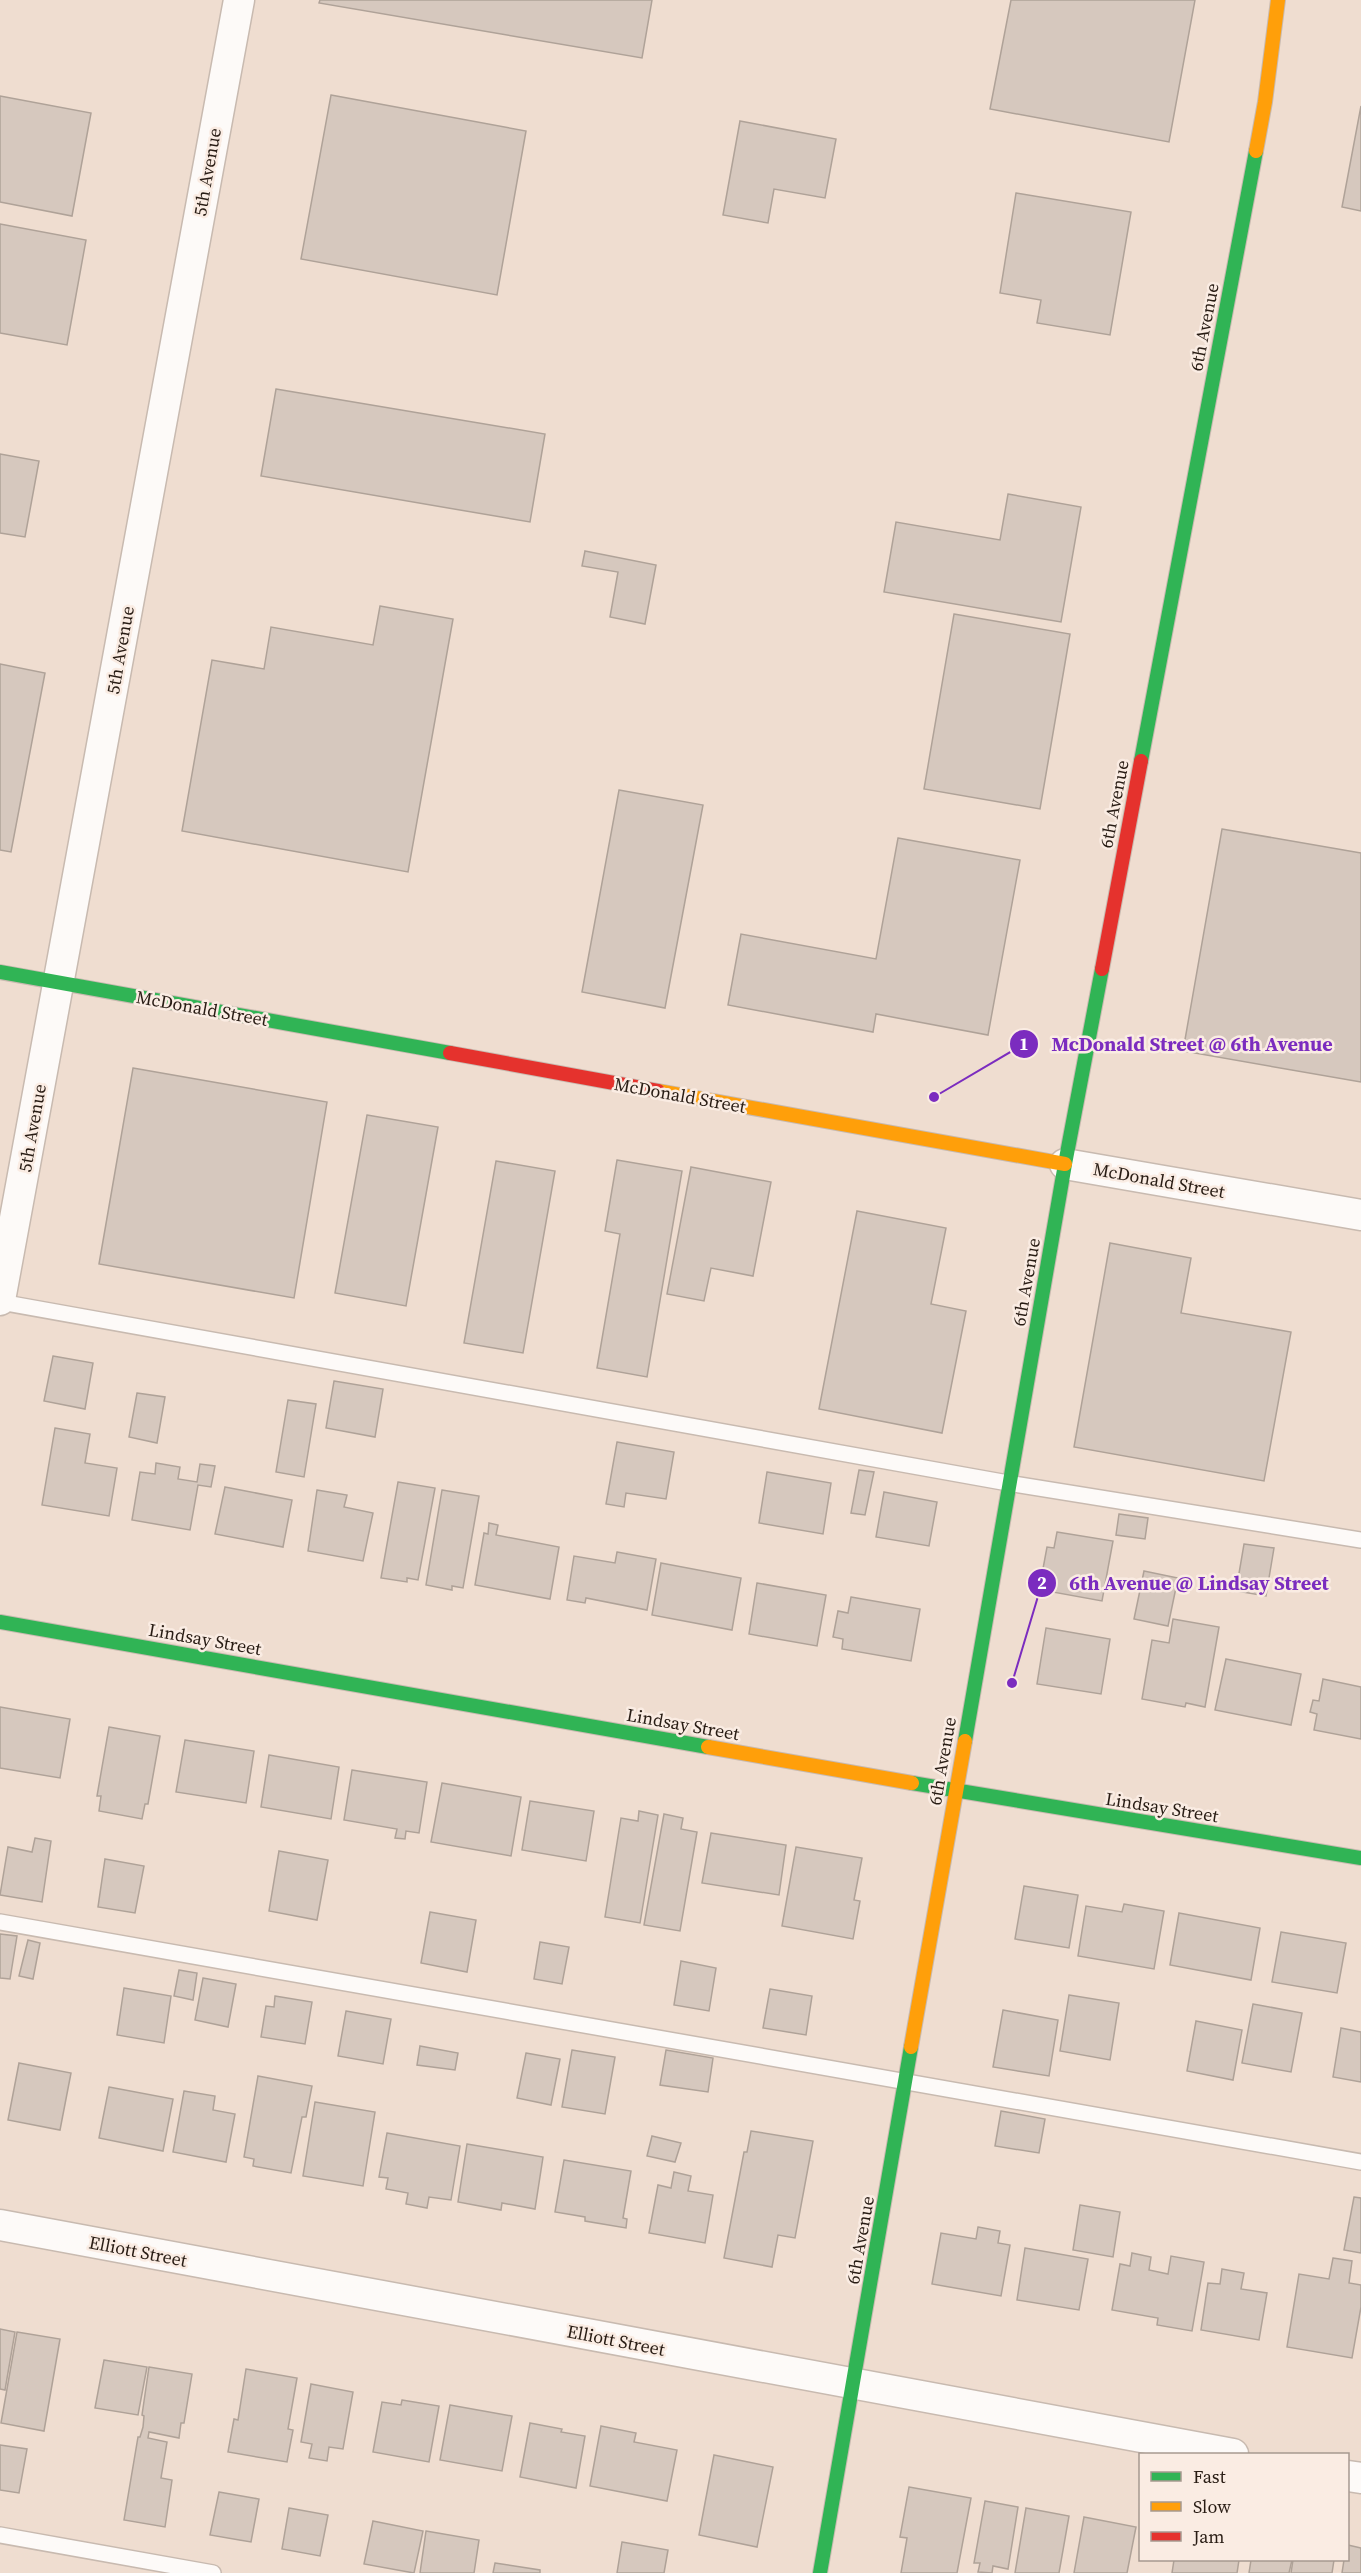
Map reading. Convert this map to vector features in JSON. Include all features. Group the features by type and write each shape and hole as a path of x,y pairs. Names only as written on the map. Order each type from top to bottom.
{"street":[{"name":"5th Avenue","path":"0,1301 239,0"},
{"name":"6th Avenue","path":"820,2573 1008,1483 1065,1164 1263,114 1278,0"},
{"name":"McDonald Street","path":"0,972 1065,1164 1361,1215"},
{"name":"Lindsay Street","path":"0,1622 956,1791 1361,1858"},
{"name":"Elliott Street","path":"0,2225 1228,2453"}],"lane":[{"path":"0,1301 1008,1483 1361,1540"},
{"path":"0,1922 1361,2162"},
{"path":"0,2535 213,2573"}],"building":[{"path":"320,0 652,0 642,58 319,3"},
{"path":"1011,0 1195,0 1169,142 990,109"},
{"path":"331,95 526,131 497,295 301,259"},
{"path":"0,96 91,113 72,216 0,202"},
{"path":"1361,106 1361,211 1342,207"},
{"path":"740,121 836,139 825,198 774,189 768,223 723,215"},
{"path":"1016,193 1131,212 1110,335 1037,323 1041,300 1000,293"},
{"path":"0,224 86,240 67,345 0,333"},
{"path":"276,389 545,434 530,522 261,476"},
{"path":"0,454 39,461 25,537 0,533"},
{"path":"1008,494 1081,507 1061,622 884,592 896,522 1000,540"},
{"path":"585,551 656,565 645,624 610,617 618,572 582,566"},
{"path":"380,606 453,619 408,872 182,831 212,660 264,669 271,627 373,645"},
{"path":"954,614 1070,634 1040,809 924,789"},
{"path":"0,664 45,673 11,852 0,850"},
{"path":"619,790 703,805 665,1008 582,992"},
{"path":"1222,829 1361,853 1361,1082 1183,1051"},
{"path":"898,838 1020,860 988,1035 876,1014 873,1032 728,1005 741,934 876,959"},
{"path":"133,1068 327,1102 294,1298 99,1264"},
{"path":"367,1115 438,1127 406,1306 335,1293"},
{"path":"617,1160 682,1171 647,1377 597,1368 620,1234 605,1231"},
{"path":"496,1161 555,1171 523,1353 464,1343"},
{"path":"691,1167 771,1182 753,1276 711,1268 704,1301 667,1294"},
{"path":"857,1211 946,1228 931,1304 966,1311 942,1433 819,1409"},
{"path":"1110,1243 1191,1258 1181,1313 1291,1332 1264,1481 1074,1447"},
{"path":"53,1356 93,1363 85,1409 44,1401"},
{"path":"334,1381 383,1389 375,1437 326,1428"},
{"path":"137,1393 165,1397 157,1443 129,1437"},
{"path":"288,1400 316,1404 304,1477 276,1472"},
{"path":"55,1428 90,1434 85,1463 117,1468 109,1516 42,1505"},
{"path":"617,1442 674,1452 666,1499 626,1493 624,1507 606,1504"},
{"path":"156,1463 180,1467 178,1479 197,1482 200,1464 215,1466 211,1487 198,1485 190,1530 132,1520 140,1472 155,1474"},
{"path":"859,1470 874,1472 865,1515 851,1513"},
{"path":"767,1472 831,1483 823,1534 759,1523"},
{"path":"398,1482 435,1488 418,1580 407,1578 407,1582 381,1578"},
{"path":"225,1487 292,1500 283,1547 215,1534"},
{"path":"317,1490 347,1495 344,1507 373,1513 363,1561 308,1551"},
{"path":"442,1490 479,1496 463,1588 452,1586 452,1590 426,1585"},
{"path":"884,1492 937,1502 929,1546 876,1537"},
{"path":"1119,1514 1148,1518 1145,1539 1116,1535"},
{"path":"489,1523 498,1525 496,1535 559,1547 550,1599 475,1585 484,1533 488,1534"},
{"path":"1057,1532 1113,1541 1102,1601 1047,1591 1049,1576 1042,1574 1047,1547 1054,1548"},
{"path":"1244,1544 1274,1548 1266,1596 1236,1591"},
{"path":"617,1552 656,1559 647,1610 586,1598 585,1603 567,1600 574,1556 615,1563"},
{"path":"661,1563 741,1578 732,1630 652,1615"},
{"path":"1144,1571 1178,1578 1168,1626 1134,1619"},
{"path":"757,1583 826,1595 817,1646 749,1634"},
{"path":"851,1597 920,1609 911,1661 842,1649 843,1639 833,1637 838,1611 848,1613"},
{"path":"1173,1619 1219,1627 1205,1707 1186,1703 1185,1707 1142,1699 1152,1640 1169,1643"},
{"path":"1046,1628 1110,1639 1101,1694 1037,1684"},
{"path":"1226,1659 1301,1674 1291,1725 1215,1710"},
{"path":"1323,1679 1361,1687 1361,1739 1314,1730 1317,1714 1310,1712 1313,1700 1319,1701"},
{"path":"0,1707 70,1719 60,1778 0,1768"},
{"path":"109,1727 160,1736 148,1804 145,1804 142,1819 99,1811 101,1796 97,1796"},
{"path":"185,1740 254,1751 246,1803 176,1792"},
{"path":"269,1755 339,1767 331,1819 261,1807"},
{"path":"352,1770 427,1782 419,1833 406,1831 405,1839 395,1838 397,1829 344,1820"},
{"path":"442,1783 521,1797 511,1856 431,1842"},
{"path":"530,1801 594,1811 586,1861 522,1850"},
{"path":"639,1811 658,1815 640,1923 605,1917 621,1818 638,1821"},
{"path":"664,1814 683,1818 681,1829 697,1832 680,1931 644,1925"},
{"path":"711,1833 786,1845 779,1895 702,1883"},
{"path":"35,1838 51,1841 42,1902 0,1895 8,1847 32,1852"},
{"path":"796,1847 862,1858 854,1900 860,1901 853,1939 782,1926"},
{"path":"279,1851 328,1860 317,1920 269,1911"},
{"path":"105,1859 144,1866 135,1913 98,1907"},
{"path":"1024,1886 1078,1895 1069,1948 1015,1939"},
{"path":"1124,1904 1164,1911 1154,1969 1078,1956 1086,1906 1122,1912"},
{"path":"430,1912 476,1920 467,1972 421,1963"},
{"path":"1179,1913 1260,1928 1251,1980 1170,1965"},
{"path":"1281,1932 1346,1943 1337,1993 1272,1982"},
{"path":"0,1934 17,1936 10,1979 0,1978"},
{"path":"28,1940 40,1943 33,1979 19,1976"},
{"path":"540,1942 569,1947 562,1984 534,1979"},
{"path":"681,1961 716,1968 709,2011 674,2005"},
{"path":"179,1970 197,1973 193,2000 174,1996"},
{"path":"203,1978 236,1984 228,2027 195,2020"},
{"path":"124,1988 171,1996 164,2043 117,2035"},
{"path":"770,1989 812,1996 806,2035 763,2028"},
{"path":"1069,1995 1119,2003 1110,2060 1060,2051"},
{"path":"275,1996 312,2002 305,2044 261,2037 266,2006 274,2007"},
{"path":"1253,2004 1302,2013 1291,2072 1242,2063"},
{"path":"1003,2010 1058,2020 1049,2076 993,2067"},
{"path":"346,2011 391,2019 383,2064 338,2056"},
{"path":"1196,2021 1242,2030 1233,2080 1187,2071"},
{"path":"1341,2028 1361,2032 1361,2082 1333,2077"},
{"path":"420,2046 458,2053 455,2070 417,2065"},
{"path":"572,2050 615,2057 605,2114 562,2107"},
{"path":"666,2050 713,2058 708,2092 660,2085"},
{"path":"526,2053 560,2059 551,2105 517,2098"},
{"path":"19,2063 71,2073 60,2130 8,2120"},
{"path":"258,2076 312,2086 306,2117 302,2117 291,2173 253,2166 254,2159 244,2157"},
{"path":"109,2087 173,2099 163,2151 99,2138"},
{"path":"184,2091 215,2096 213,2110 235,2114 226,2162 173,2152"},
{"path":"315,2102 375,2112 363,2186 303,2176"},
{"path":"1001,2111 1045,2119 1039,2153 995,2146"},
{"path":"751,2131 813,2141 795,2238 778,2235 772,2267 724,2258 744,2152 747,2152"},
{"path":"387,2133 460,2146 451,2200 429,2197 427,2208 406,2204 408,2193 386,2189 388,2178 379,2177"},
{"path":"652,2136 681,2143 675,2162 647,2156"},
{"path":"467,2144 543,2157 535,2209 502,2203 501,2210 458,2202"},
{"path":"564,2160 631,2171 623,2218 627,2219 626,2228 585,2221 585,2217 555,2212"},
{"path":"674,2172 691,2176 688,2191 713,2195 705,2243 649,2233 658,2185 671,2188"},
{"path":"1354,2197 1361,2198 1361,2253 1344,2250"},
{"path":"1080,2205 1120,2212 1113,2257 1073,2250"},
{"path":"978,2227 1000,2231 998,2243 1010,2245 1001,2296 932,2284 941,2233 976,2239"},
{"path":"1025,2248 1088,2259 1079,2310 1017,2300"},
{"path":"1132,2253 1151,2257 1149,2270 1168,2274 1171,2256 1204,2262 1192,2331 1157,2325 1158,2318 1112,2310 1120,2264 1130,2266"},
{"path":"1333,2258 1352,2261 1349,2283 1361,2285 1361,2307 1352,2358 1287,2347 1299,2274 1329,2279"},
{"path":"1222,2269 1244,2273 1241,2289 1267,2293 1259,2340 1201,2330 1208,2283 1220,2284"},
{"path":"0,2329 15,2332 5,2390 0,2389"},
{"path":"17,2332 60,2339 44,2431 1,2423"},
{"path":"104,2360 147,2367 138,2415 95,2408"},
{"path":"149,2367 192,2374 184,2423 181,2423 179,2438 149,2432 148,2438 167,2442 161,2478 172,2480 165,2527 124,2520 138,2437 143,2427 144,2416 142,2415"},
{"path":"246,2369 297,2378 288,2429 293,2430 287,2462 228,2452 234,2419 238,2420"},
{"path":"311,2384 353,2392 343,2449 329,2447 327,2461 309,2458 312,2444 301,2442"},
{"path":"402,2400 439,2406 429,2462 373,2452 382,2402 401,2405"},
{"path":"450,2405 512,2416 502,2471 440,2460"},
{"path":"530,2423 585,2436 576,2488 520,2477"},
{"path":"601,2426 636,2433 634,2442 677,2450 667,2501 590,2486"},
{"path":"0,2445 27,2449 19,2493 0,2490"},
{"path":"714,2455 773,2467 757,2547 699,2535"},
{"path":"909,2487 971,2498 957,2573 901,2573 907,2538 900,2537"},
{"path":"219,2492 259,2499 251,2542 210,2535"},
{"path":"985,2501 1018,2507 1008,2569 993,2566 992,2573 978,2572 980,2563 974,2563"},
{"path":"289,2508 328,2515 320,2556 282,2549"},
{"path":"1026,2508 1069,2516 1059,2573 1015,2573"},
{"path":"1084,2517 1136,2527 1127,2573 1074,2573"},
{"path":"373,2521 423,2531 414,2573 364,2564"},
{"path":"426,2531 479,2540 474,2573 420,2573"},
{"path":"622,2542 668,2550 664,2573 617,2573"},
{"path":"1349,2545 1361,2548 1361,2573 1342,2573 1344,2561 1349,2561"},
{"path":"1174,2561 1239,2561 1237,2573 1172,2573"},
{"path":"1251,2561 1292,2561 1289,2573 1249,2573"},
{"path":"1293,2561 1334,2561 1332,2573 1291,2573"},
{"path":"495,2563 540,2570 540,2573 493,2573"}],"traffic: fast":[{"path":"1141,761 1256,151"},
{"path":"965,1741 1065,1164 1102,969"},
{"path":"0,972 450,1053"},
{"path":"0,1622 708,1747"},
{"path":"912,1783 1361,1858"},
{"path":"820,2573 911,2047"}],"traffic: slow":[{"path":"1256,151 1265,102 1278,0"},
{"path":"658,1091 1065,1164"},
{"path":"911,2047 965,1741"},
{"path":"708,1747 912,1783"}],"traffic: jam":[{"path":"1102,969 1141,761"},
{"path":"450,1053 658,1091"}],"place":[{"name":"McDonald Street @ 6th Avenue","path":"934,1097"},
{"name":"6th Avenue @ Lindsay Street","path":"1012,1683"}]}
